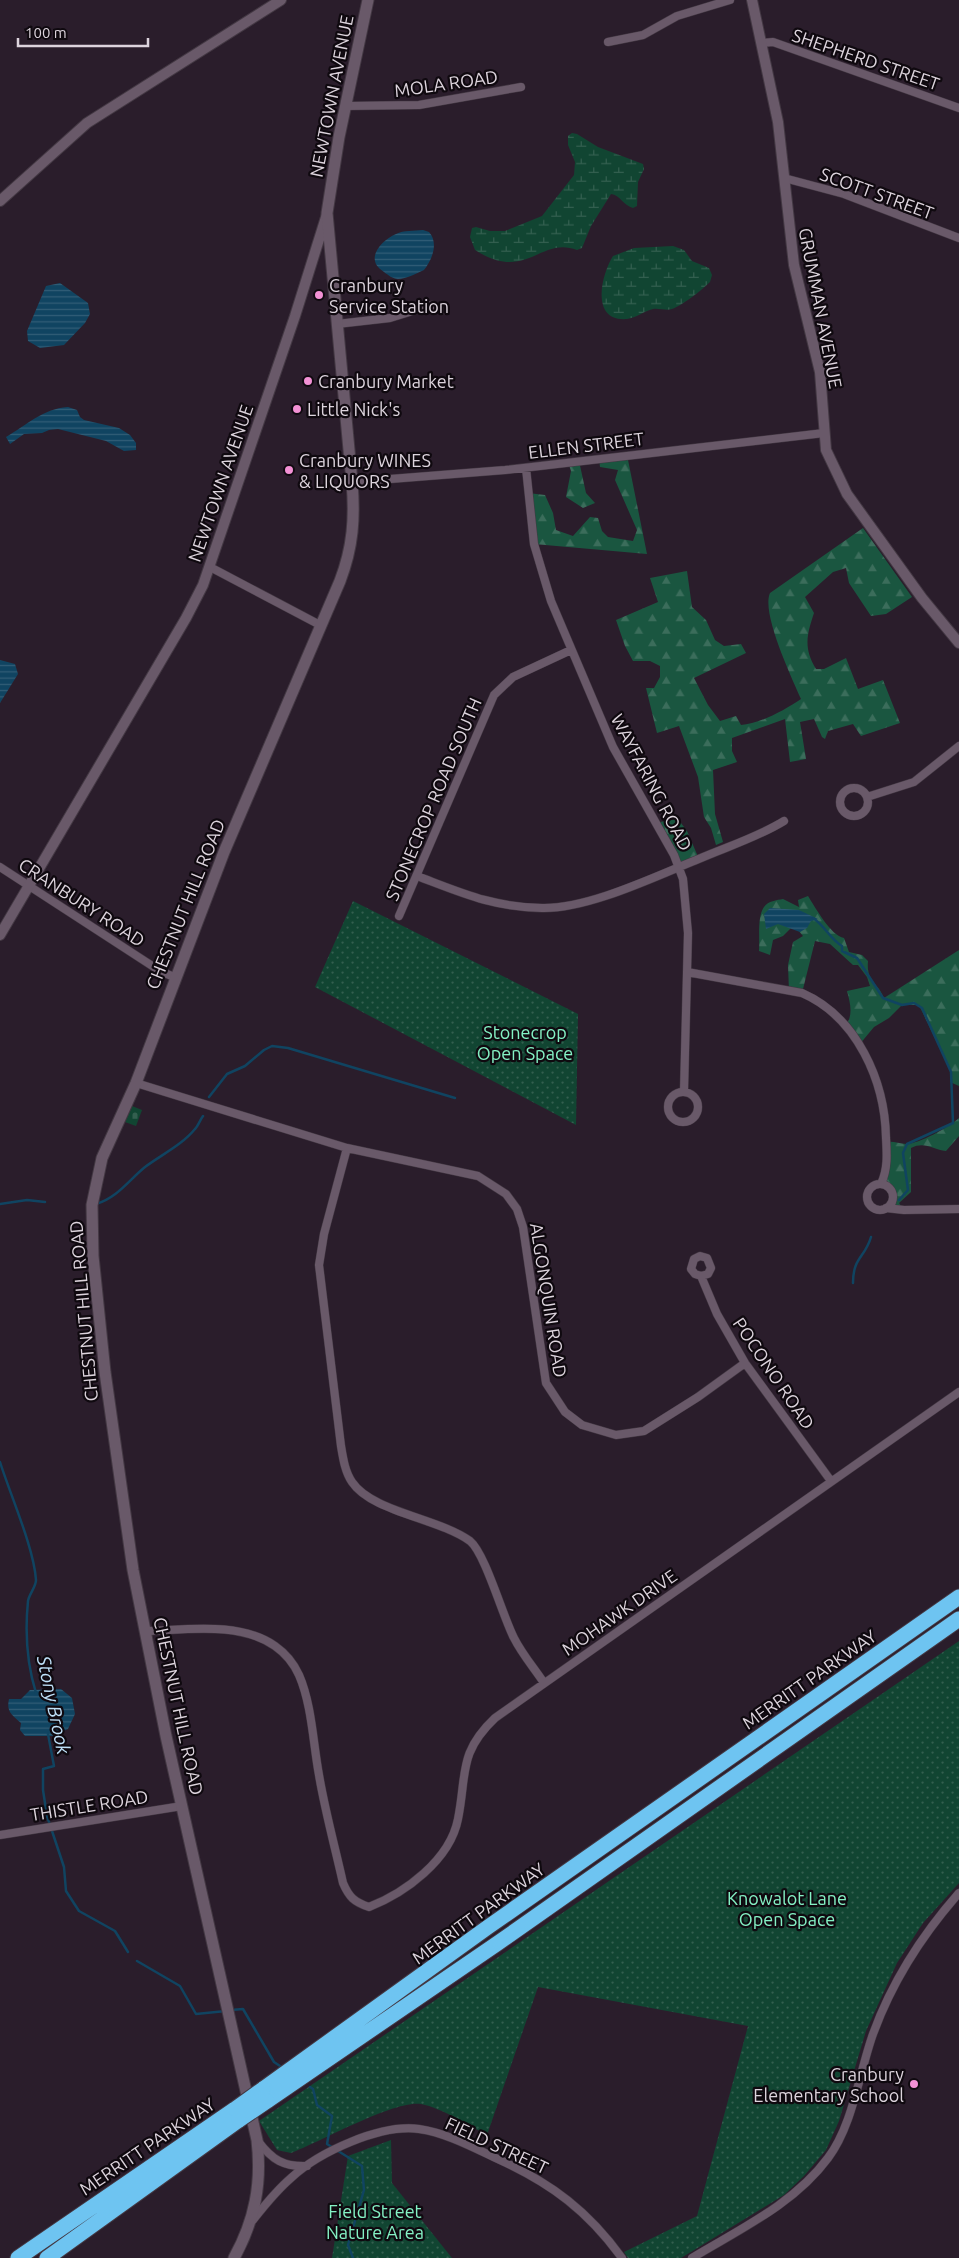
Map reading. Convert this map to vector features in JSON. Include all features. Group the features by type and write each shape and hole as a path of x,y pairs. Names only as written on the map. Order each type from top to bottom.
{"highway":[{"name":"MERRITT PARKWAY","path":"265,2095 488,1927 959,1596"},
{"name":"MERRITT PARKWAY","path":"18,2258 498,1943 959,1619"},
{"name":"MERRITT PARKWAY","path":"47,2258 237,2114"}],"main road":[{"name":"NEWTOWN AVENUE","path":"327,213 330,184 345,106 368,0"},
{"name":"CHESTNUT HILL ROAD","path":"234,2258 250,2224 259,2179 257,2140 182,1806 145,1631 129,1544 108,1394 91,1225 92,1198 102,1158 136,1083 174,977 351,547 354,513 352,482 327,213"}],"street":[{"path":"0,201 87,123 281,0"},
{"path":"608,42 643,35 677,16 730,0"},
{"name":"GRUMMAN AVENUE","path":"752,0 778,122 796,275 820,372 824,433 831,461 847,494 922,598 959,643"},
{"name":"SHEPHERD STREET","path":"762,43 773,42 959,108"},
{"name":"MOLA ROAD","path":"345,106 419,105 522,88"},
{"name":"SCOTT STREET","path":"784,178 844,194 959,238"},
{"name":"NEWTOWN AVENUE","path":"0,935 186,618 210,567 327,213"},
{"path":"337,324 390,318 432,305 444,310"},
{"name":"ELLEN STREET","path":"352,482 526,468 824,433"},
{"name":"WAYFARING ROAD","path":"526,468 536,551 541,573 621,763 680,867 686,892 688,915 684,1092"},
{"path":"210,567 320,626"},
{"name":"STONECROP ROAD SOUTH","path":"399,916 481,719 494,695 513,676 572,650"},
{"path":"867,798 914,782 959,746"},
{"path":"417,876 469,897 495,903 555,908 608,894 680,867 766,832 784,821"},
{"name":"CRANBURY ROAD","path":"0,867 160,971 174,977"},
{"path":"687,972 802,993 820,1001 833,1012 859,1045 871,1067 883,1097 886,1116 887,1168 881,1184 870,1189 867,1197 873,1208 904,1210 959,1209"},
{"name":"ALGONQUIN ROAD","path":"136,1083 347,1148 467,1172 488,1181 506,1194 517,1210 523,1227 546,1383 556,1401 582,1425 616,1434 644,1431 663,1421 745,1363"},
{"path":"684,1092 693,1095 697,1100 698,1111 692,1120 681,1122 671,1117 668,1106 672,1096 684,1092"},
{"path":"347,1148 324,1234 319,1266 338,1430 348,1475 358,1490 371,1500 439,1524 472,1543 480,1556 514,1640 544,1682"},
{"path":"881,1184 892,1192 892,1201 886,1208"},
{"name":"POCONO ROAD","path":"701,1276 717,1314 745,1363 830,1481"},
{"name":"MOHAWK DRIVE","path":"145,1631 210,1630 242,1632 275,1645 290,1661 300,1676 343,1883 348,1896 356,1903 369,1907 387,1900 429,1870 441,1856 451,1840 458,1820 467,1754 479,1733 495,1718 959,1392"},
{"name":"THISTLE ROAD","path":"0,1834 182,1806"},
{"path":"692,2258 787,2200 816,2174 830,2156 841,2135 873,2034 888,1999 911,1956 959,1893"},
{"name":"FIELD STREET","path":"250,2224 284,2185 308,2166 329,2154 378,2132 399,2128 421,2129 446,2136 520,2170 553,2188 591,2221 622,2258"},
{"path":"257,2140 276,2161 296,2166 308,2166"}],"green space":[{"path":"572,133 598,147 643,164 644,169 638,182 637,206 630,207 617,196 611,194 591,226 582,248 577,250 564,247 520,261 507,262 493,259 475,250 470,237 472,228 505,231 542,216 574,175 575,162 568,145 568,136"},
{"path":"673,246 684,250 692,261 709,268 712,275 710,282 692,297 672,309 653,309 627,319 615,318 608,313 603,305 602,285 613,256 634,248"},
{"path":"627,455 647,554 534,544 528,493 545,495 553,513 556,530 573,536 590,517 598,518 602,531 608,537 633,541 637,530 615,480 618,470 600,467 599,458"},
{"path":"579,461 586,493 595,503 583,508 566,497 571,471 568,462"},
{"path":"863,528 912,597 886,614 871,616 849,583 846,568 833,572 805,597 814,613 808,634 809,654 816,669 824,669 846,658 858,689 883,680 900,723 861,736 853,724 828,731 825,739 822,737 814,719 800,722 806,759 790,762 785,719 732,738 732,751 737,762 713,770 715,814 723,842 716,845 711,828 704,817 698,777 679,726 657,733 646,688 654,688 660,677 660,666 650,661 633,661 625,646 616,620 658,602 650,578 687,571 692,607 706,620 715,640 724,646 741,644 746,653 694,678 708,705 720,721 736,716 741,725 764,719 801,699 773,630 768,602 770,593"},
{"path":"678,819 687,831 699,859 680,867 654,823"},
{"path":"808,896 829,927 844,938 849,952 862,955 868,961 871,978 884,998 959,950 959,1086 950,1082 951,1072 919,1005 902,1005 889,1018 874,1027 859,1045 845,1026 850,1018 850,1004 847,991 870,986 867,977 858,965 853,965 830,944 815,941 802,993 789,991 788,965 793,942 803,936 797,929 791,928 783,936 773,940 770,955 759,951 760,916 764,907 770,902 783,899 799,907 798,900"},
{"name":"Stonecrop Open Space","path":"353,901 578,1014 576,1125 315,987"},
{"path":"132,1106 142,1110 136,1126 125,1122"},
{"path":"959,1118 959,1136 946,1151 921,1145 911,1148 911,1192 899,1203 904,1210 890,1205 892,1192 881,1184 887,1142 906,1144 918,1141 941,1130"},
{"name":"Knowalot Lane Open Space","path":"959,1641 959,1883 923,1923 897,1963 866,2031 839,2121 826,2150 804,2176 784,2195 681,2258 628,2258 624,2252 697,2216 748,2026 538,1987 487,2135 438,2109 421,2104 393,2108 291,2153 277,2150 259,2121"},
{"name":"Field Street Nature Area","path":"391,2140 392,2183 452,2258 332,2258 348,2156"}],"water":[{"path":"423,230 429,232 434,241 432,256 424,270 398,279 391,277 378,267 375,257 380,246 385,241 399,233"},
{"path":"60,283 88,303 90,314 85,323 64,345 40,348 28,341 27,331 46,286"},
{"path":"68,407 77,410 80,417 84,420 119,428 130,435 136,443 136,450 124,451 106,441 58,429 42,433 24,434 10,444 6,437 42,414"},
{"path":"0,660 15,664 18,674 0,703"},
{"path":"770,908 799,910 818,919 811,921 807,928 800,932 778,924 766,929 764,914"},
{"path":"61,1689 72,1698 75,1714 68,1729 52,1736 25,1736 20,1730 21,1723 9,1710 9,1699 21,1699 30,1690"}],"waterway":[{"path":"813,918 842,946 842,951 857,958 883,998 902,1005 914,1003 922,1008 951,1072 953,1123 907,1144 903,1153 908,1190 899,1200"},
{"path":"209,1097 227,1074 245,1066 264,1050 272,1046 288,1048 455,1098"},
{"path":"96,1204 117,1193 145,1167 184,1140 196,1128 203,1116"},
{"path":"0,1204 27,1200 45,1202"},
{"path":"853,1283 855,1268 871,1237"},
{"name":"Stony Brook","path":"0,1462 26,1537 34,1567 36,1580 28,1601 27,1636 29,1659 36,1693"},
{"name":"Stony Brook","path":"48,1734 54,1766 43,1769 43,1790 47,1816 64,1867 66,1891 79,1911 115,1931 128,1952"},
{"name":"Stony Brook","path":"137,1961 180,1986 196,2014 226,2011"},
{"name":"Stony Brook","path":"231,2010 243,2009 274,2062 280,2066"},
{"name":"Stony Brook","path":"310,2087 313,2089 317,2105 332,2116 327,2144 362,2166 364,2190 348,2245 353,2258"}],"place":[{"name":"Cranbury Service Station","path":"319,295"},
{"name":"Cranbury Market","path":"308,381"},
{"name":"Little Nick's","path":"297,409"},
{"name":"Cranbury WINES & LIQUORS","path":"289,470"},
{"name":"Cranbury Elementary School","path":"914,2084"}]}
